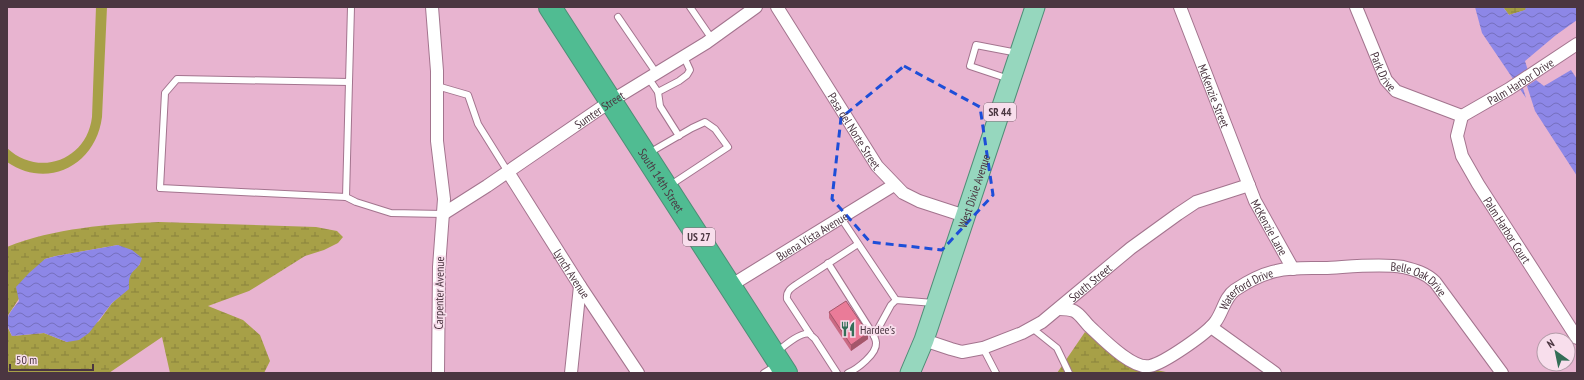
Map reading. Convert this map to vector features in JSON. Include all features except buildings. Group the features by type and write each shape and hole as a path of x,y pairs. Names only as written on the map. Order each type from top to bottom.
{"highway":[{"name":"South 14th Street","path":"550,7 730,286 776,366"}],"main road":[{"name":"West Dixie Avenue","path":"910,373 924,340 1035,7"}],"street":[{"path":"432,7 437,86 437,141 444,199 443,214"},
{"name":"Sumter Street","path":"443,214 508,172 611,101 684,57 756,7"},
{"name":"Pasa del Norte Street","path":"777,7 877,166 894,185 902,193 920,201 965,216"},
{"name":"McKenzie Street","path":"1180,7 1249,185"},
{"name":"Park Drive","path":"1356,7 1386,80 1392,87 1396,91 1462,116"},
{"name":"Palm Harbor Drive","path":"1462,116 1576,48"},
{"name":"Palm Harbor Court","path":"1462,116 1457,136 1462,156 1478,184 1577,338"},
{"name":"Lynch Avenue","path":"508,172 580,286 638,373"},
{"name":"Buena Vista Avenue","path":"730,286 894,185"},
{"name":"McKenzie Lane","path":"1249,185 1267,225 1293,269"},
{"name":"South Street","path":"924,340 951,350 962,352 983,348 998,343 1032,328 1059,309 1131,248 1196,202 1249,185"},
{"name":"Carpenter Avenue","path":"438,373 439,267 443,214"},
{"name":"Belle Oak Drive","path":"1293,269 1367,266 1402,267 1419,271 1429,276 1448,297 1502,373"},
{"name":"Waterford Drive","path":"1211,327 1233,292 1267,274 1278,270 1293,269"},
{"path":"571,373 580,286"},
{"path":"1059,309 1076,312 1121,355 1142,367 1161,362 1211,327 1275,373"}],"lane":[{"path":"346,197 351,7"},
{"path":"690,7 712,38"},
{"path":"618,17 653,77 658,92 660,106 679,136"},
{"path":"1010,80 970,66 976,45 1019,53"},
{"path":"658,92 687,75 690,70 684,57"},
{"path":"349,82 178,78 165,93 160,188 346,197 356,202 391,213 443,214"},
{"path":"437,86 468,95 478,124 508,172"},
{"path":"646,155 705,122 715,129 728,147 667,188"},
{"path":"841,218 896,300"},
{"path":"837,373 787,299 786,294 796,284 858,244"},
{"path":"828,263 874,336 876,343 875,351 868,359 848,373"},
{"path":"874,336 891,305 896,300 936,303"},
{"path":"1032,328 1057,348 1069,373"},
{"path":"776,366 798,337 804,334 810,334"},
{"path":"983,348 996,373"}],"highlighted area":[{"path":"904,66 980,107 993,195 942,250 870,242 832,199 841,118"}],"green space":[{"path":"96,7 107,7 102,117 98,134 90,148 80,160 68,168 53,173 38,174 23,170 7,162 7,148 20,157 33,162 47,163 60,160 71,154 81,144 88,132 92,117"},
{"path":"1503,7 1526,7 1526,10 1509,15"},
{"path":"159,222 316,227 337,231 343,237 338,243 324,250 305,256 249,291 208,306 243,320 260,335 270,361 264,373 170,373 162,337 109,373 7,373 7,326 12,336 44,333 67,342 99,321 112,303 128,289 128,280 130,275 140,264 118,245 45,259 7,317 7,247 44,235 63,231 121,224"},
{"path":"1085,332 1121,356 1156,370 1171,373 1057,373"}],"water":[{"path":"1475,7 1503,7 1509,15 1525,10 1526,7 1577,7 1577,20 1556,35 1525,61 1530,77 1522,85 1526,98 1482,33"},
{"path":"1571,70 1577,79 1577,176 1535,111 1527,86 1536,80 1544,86"},
{"path":"118,245 132,250 142,258 130,277 129,289 112,303 89,333 79,340 67,342 44,333 12,336 7,321 10,313 19,301 16,287 45,259"}],"place":[{"name":"Hardee's","path":"848,329"}]}
